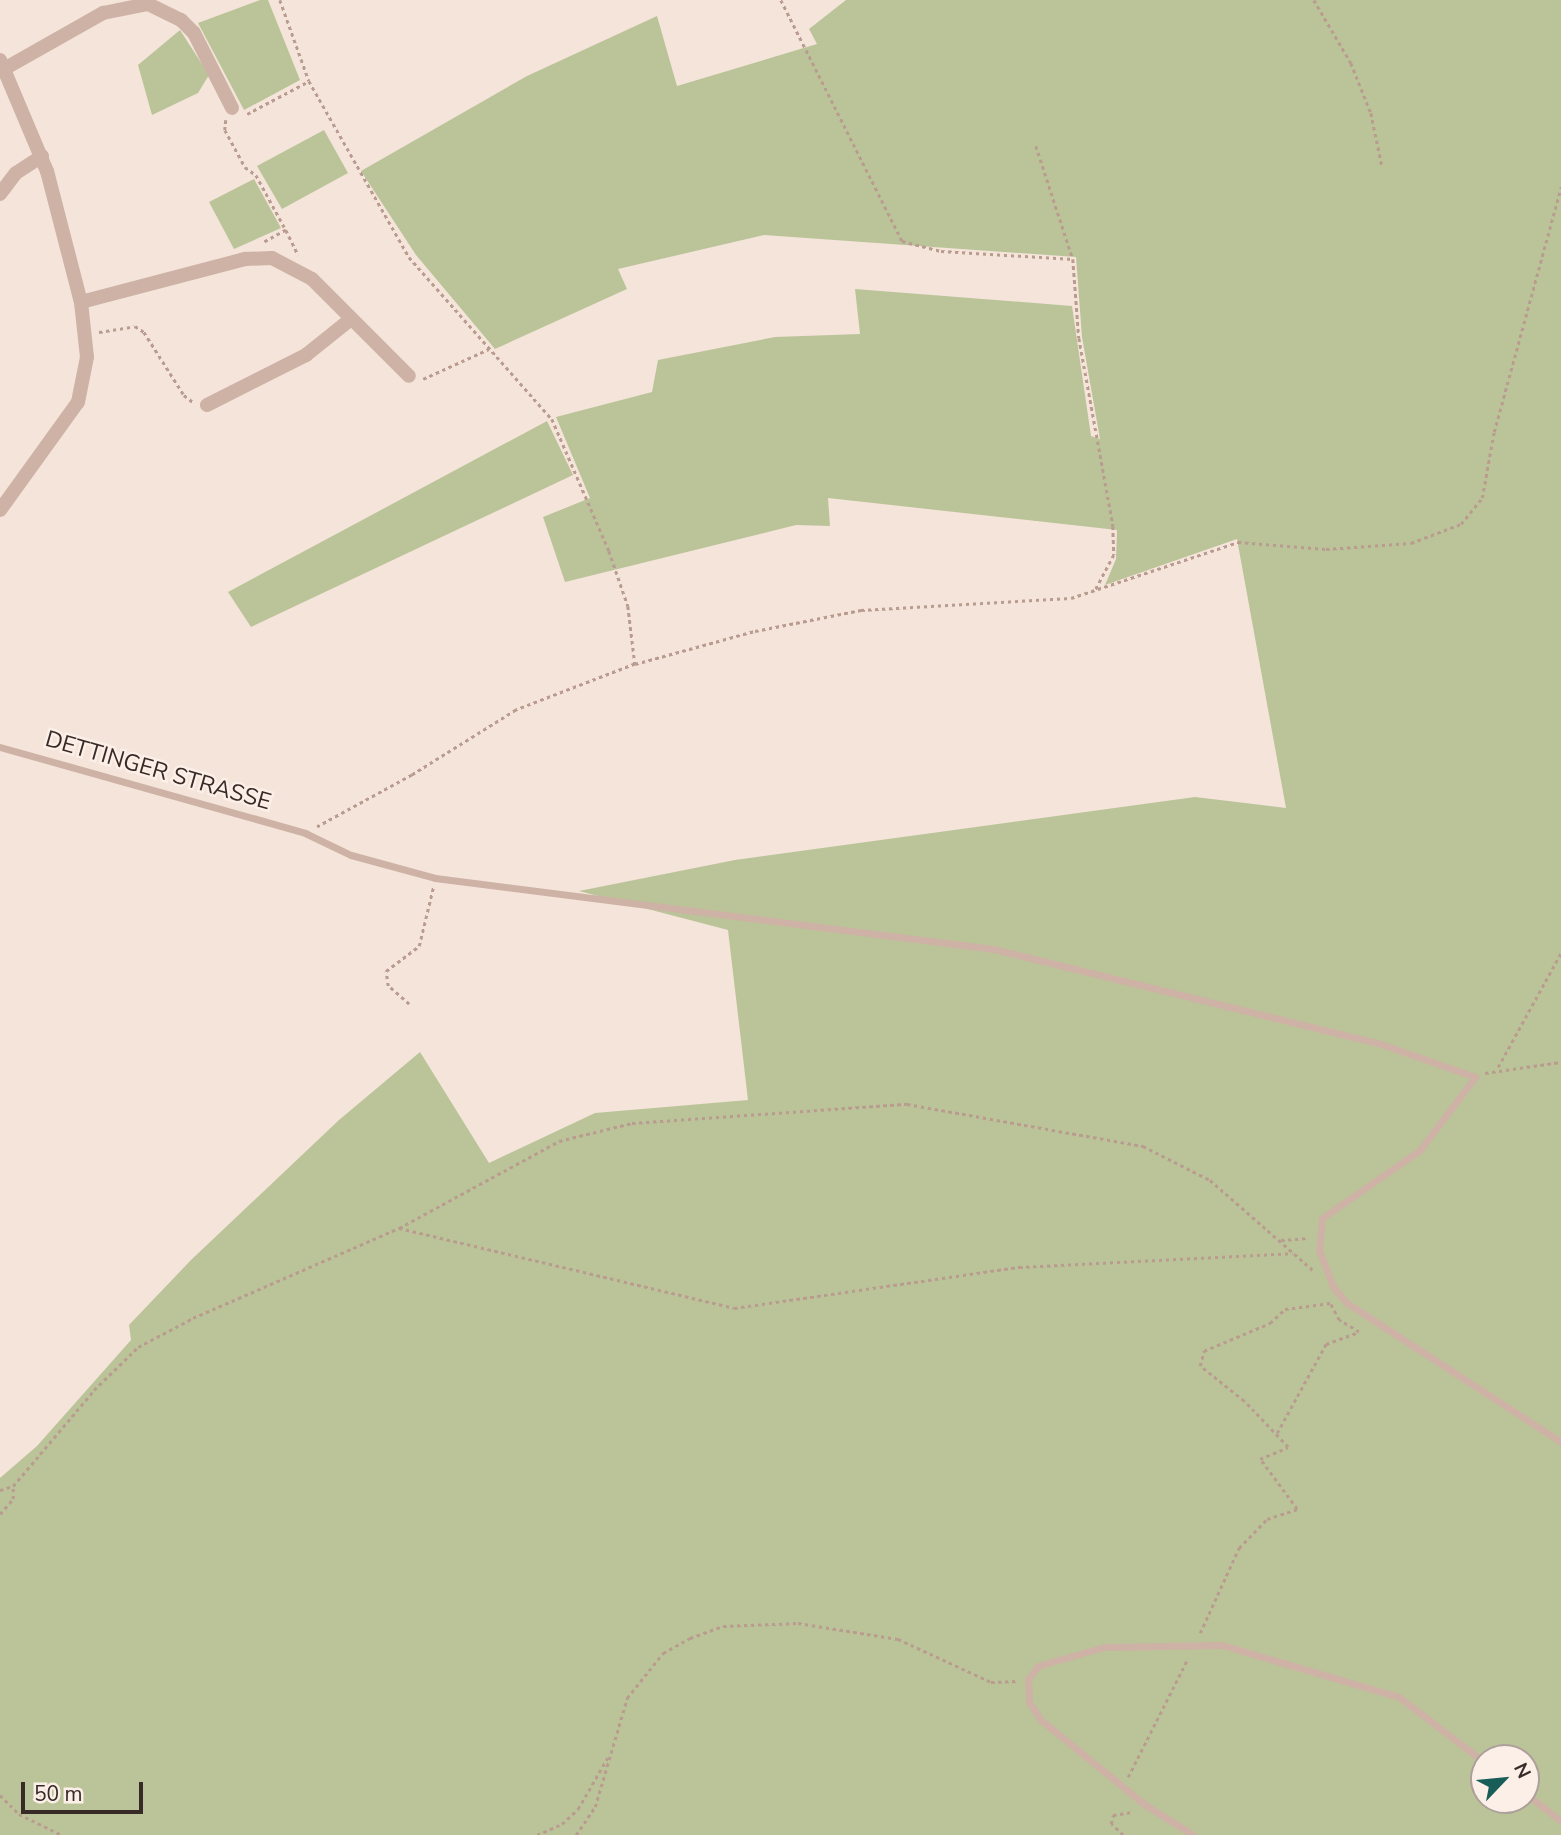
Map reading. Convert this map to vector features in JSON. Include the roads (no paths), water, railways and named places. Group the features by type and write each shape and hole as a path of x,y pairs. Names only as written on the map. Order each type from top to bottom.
{"street":[{"path":"0,510 78,402 85,379 86,334 81,302 42,156 2,64 103,13 148,2 181,20 194,33 232,108"},
{"path":"0,194 16,173 42,156"},
{"path":"81,302 258,257 298,269 410,376"},
{"path":"206,405 306,355 351,319"}],"lane":[{"name":"DETTINGER STRASSE","path":"0,747 305,833 351,855 435,877 994,949 1381,1044 1475,1077 1420,1150 1322,1218 1319,1250 1333,1287 1347,1303 1561,1442"},
{"path":"1193,1835 1144,1804 1041,1720 1028,1702 1028,1679 1038,1666 1104,1647 1222,1645 1399,1697 1470,1751"},
{"path":"1540,1805 1561,1821"}]}
